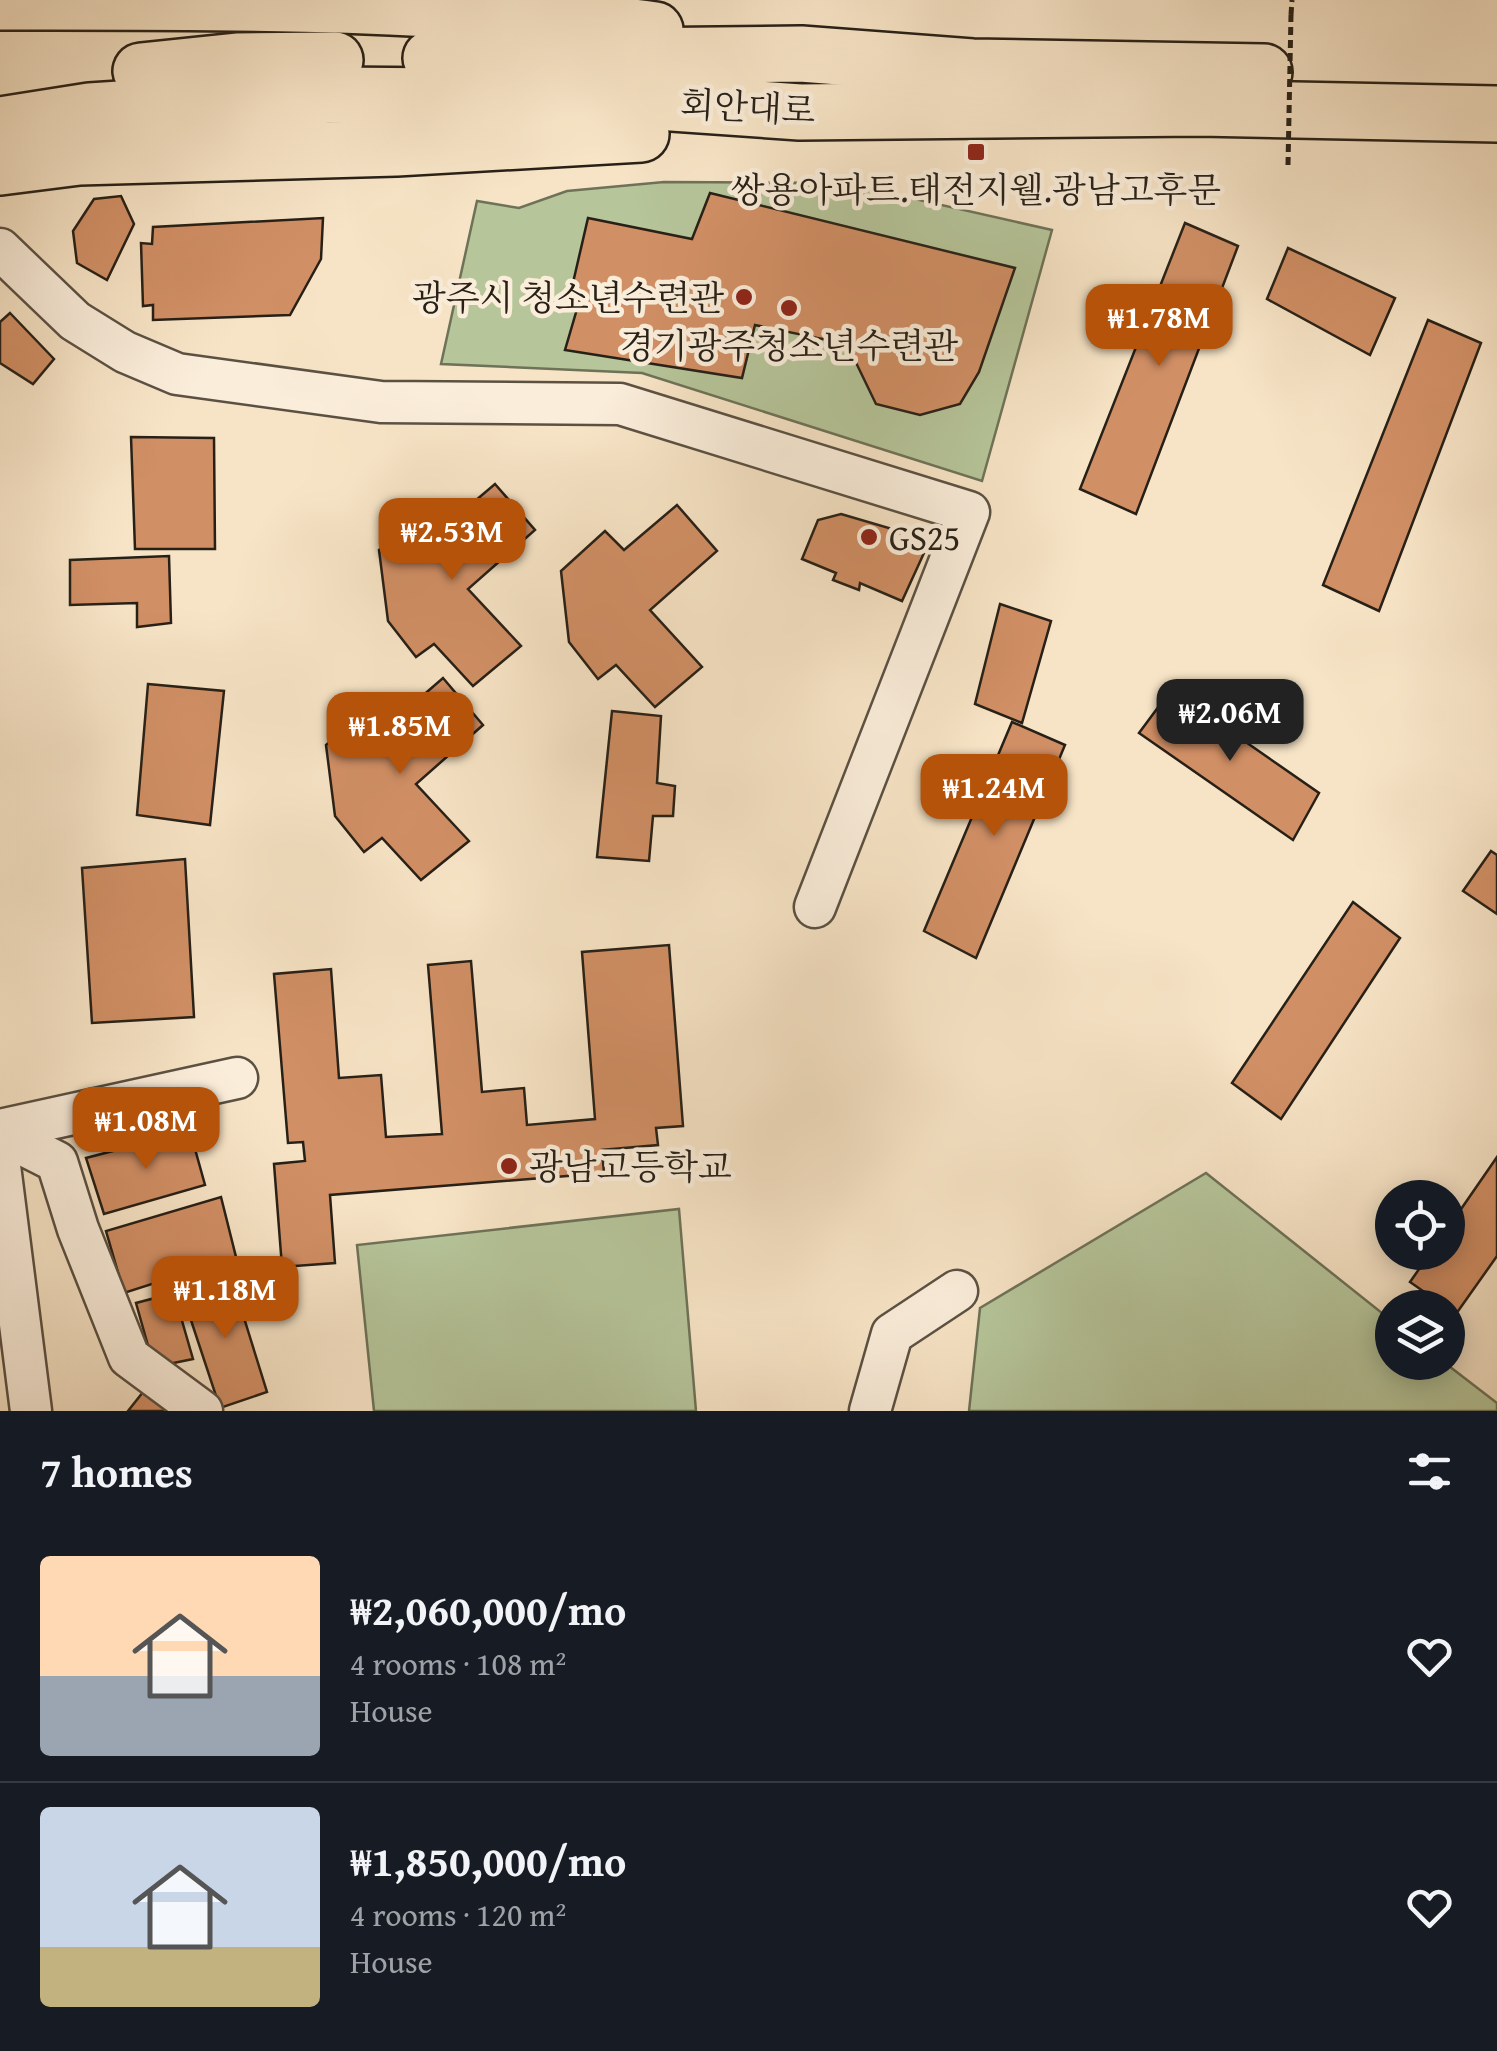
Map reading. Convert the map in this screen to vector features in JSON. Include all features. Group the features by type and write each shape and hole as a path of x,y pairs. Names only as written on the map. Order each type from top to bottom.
{"highway":[{"path":"0,2 371,2 576,17 801,54"},
{"name":"회안대로","path":"0,86 237,61 801,54 972,67 1497,78"},
{"name":"회안대로","path":"0,125 90,111 332,95 586,98 800,112 1365,110 1497,114"},
{"path":"1365,110 1497,142"},
{"path":"0,167 79,157 396,148 570,136 713,132 800,112"}],"street":[{"path":"0,249 76,321 124,352 178,374 381,402 620,404 968,512 815,906"},
{"path":"0,1132 237,1078"},
{"path":"0,1132 57,1162 78,1228 129,1357 202,1411"},
{"path":"0,1166 32,1411"},
{"path":"870,1411 892,1334 957,1291"}],"path":[{"path":"1288,165 1292,0"}],"green space":[{"name":"광주시 청소년수련관","path":"664,182 844,183 1052,230 982,481 642,373 441,364 477,201 519,208 567,191"},
{"path":"1206,1173 1375,1307 1375,1380 1465,1378 1497,1403 1497,1411 969,1411 980,1308"},
{"path":"679,1209 696,1411 374,1411 357,1245"}],"building":[{"name":"경기광주청소년수련관","path":"710,193 1015,268 979,372 960,404 920,415 876,404 847,344 755,325 742,378 565,350 582,292 572,287 588,218 692,239"},
{"path":"121,196 134,224 107,280 77,263 73,231 94,199"},
{"path":"323,218 321,259 290,315 153,320 153,305 143,306 141,243 152,244 153,227"},
{"path":"1185,223 1238,246 1136,514 1080,489"},
{"path":"1288,248 1395,298 1370,355 1267,299"},
{"path":"10,313 54,359 33,384 0,363 0,322"},
{"path":"1428,320 1481,343 1379,611 1323,585"},
{"path":"131,437 214,438 215,549 135,549"},
{"path":"495,484 535,530 468,589 521,646 473,686 434,644 416,657 388,621 379,550 423,510 442,529"},
{"path":"677,505 717,551 650,610 702,667 655,707 616,665 598,679 569,642 561,571 605,531 624,550"},
{"path":"841,514 906,533 924,553 902,601 860,583 859,590 833,580 836,573 802,559 818,520"},
{"path":"169,556 171,623 137,627 137,603 70,605 70,560"},
{"path":"1000,604 1051,621 1022,723 975,704"},
{"path":"443,678 483,725 416,784 469,841 421,880 382,838 364,852 335,816 326,745 371,704 390,724"},
{"path":"148,684 224,691 210,825 137,815"},
{"path":"1171,690 1319,793 1293,840 1139,733"},
{"path":"612,711 661,716 657,783 675,786 673,816 653,816 649,861 597,857"},
{"path":"1012,722 1065,745 976,958 924,931"},
{"path":"1491,851 1497,855 1497,914 1463,891"},
{"path":"185,859 194,1017 92,1023 82,868"},
{"path":"1353,902 1400,938 1281,1119 1232,1083"},
{"path":"669,945 683,1126 656,1128 658,1145 602,1150 604,1173 330,1195 335,1263 282,1267 274,1164 305,1161 303,1142 288,1143 274,974 331,969 339,1078 381,1075 386,1137 442,1134 428,965 471,961 482,1092 524,1088 527,1125 595,1119 582,952"},
{"path":"190,1131 205,1185 104,1214 86,1158"},
{"path":"1497,1157 1497,1256 1465,1301 1465,1290 1422,1290 1410,1282 1418,1270 1465,1270 1465,1203"},
{"path":"221,1197 236,1257 124,1293 106,1231"},
{"path":"231,1276 267,1392 220,1408 181,1290"},
{"path":"174,1293 193,1359 154,1367 136,1303"},
{"path":"147,1387 177,1411 128,1411"}],"place":[{"name":"쌍용아파트.태전지웰.광남고후문","path":"976,152"},
{"name":"광주시 청소년수련관","path":"744,297"},
{"name":"경기광주청소년수련관","path":"789,308"},
{"name":"GS25","path":"869,537"},
{"name":"광남고등학교","path":"509,1166"}]}
